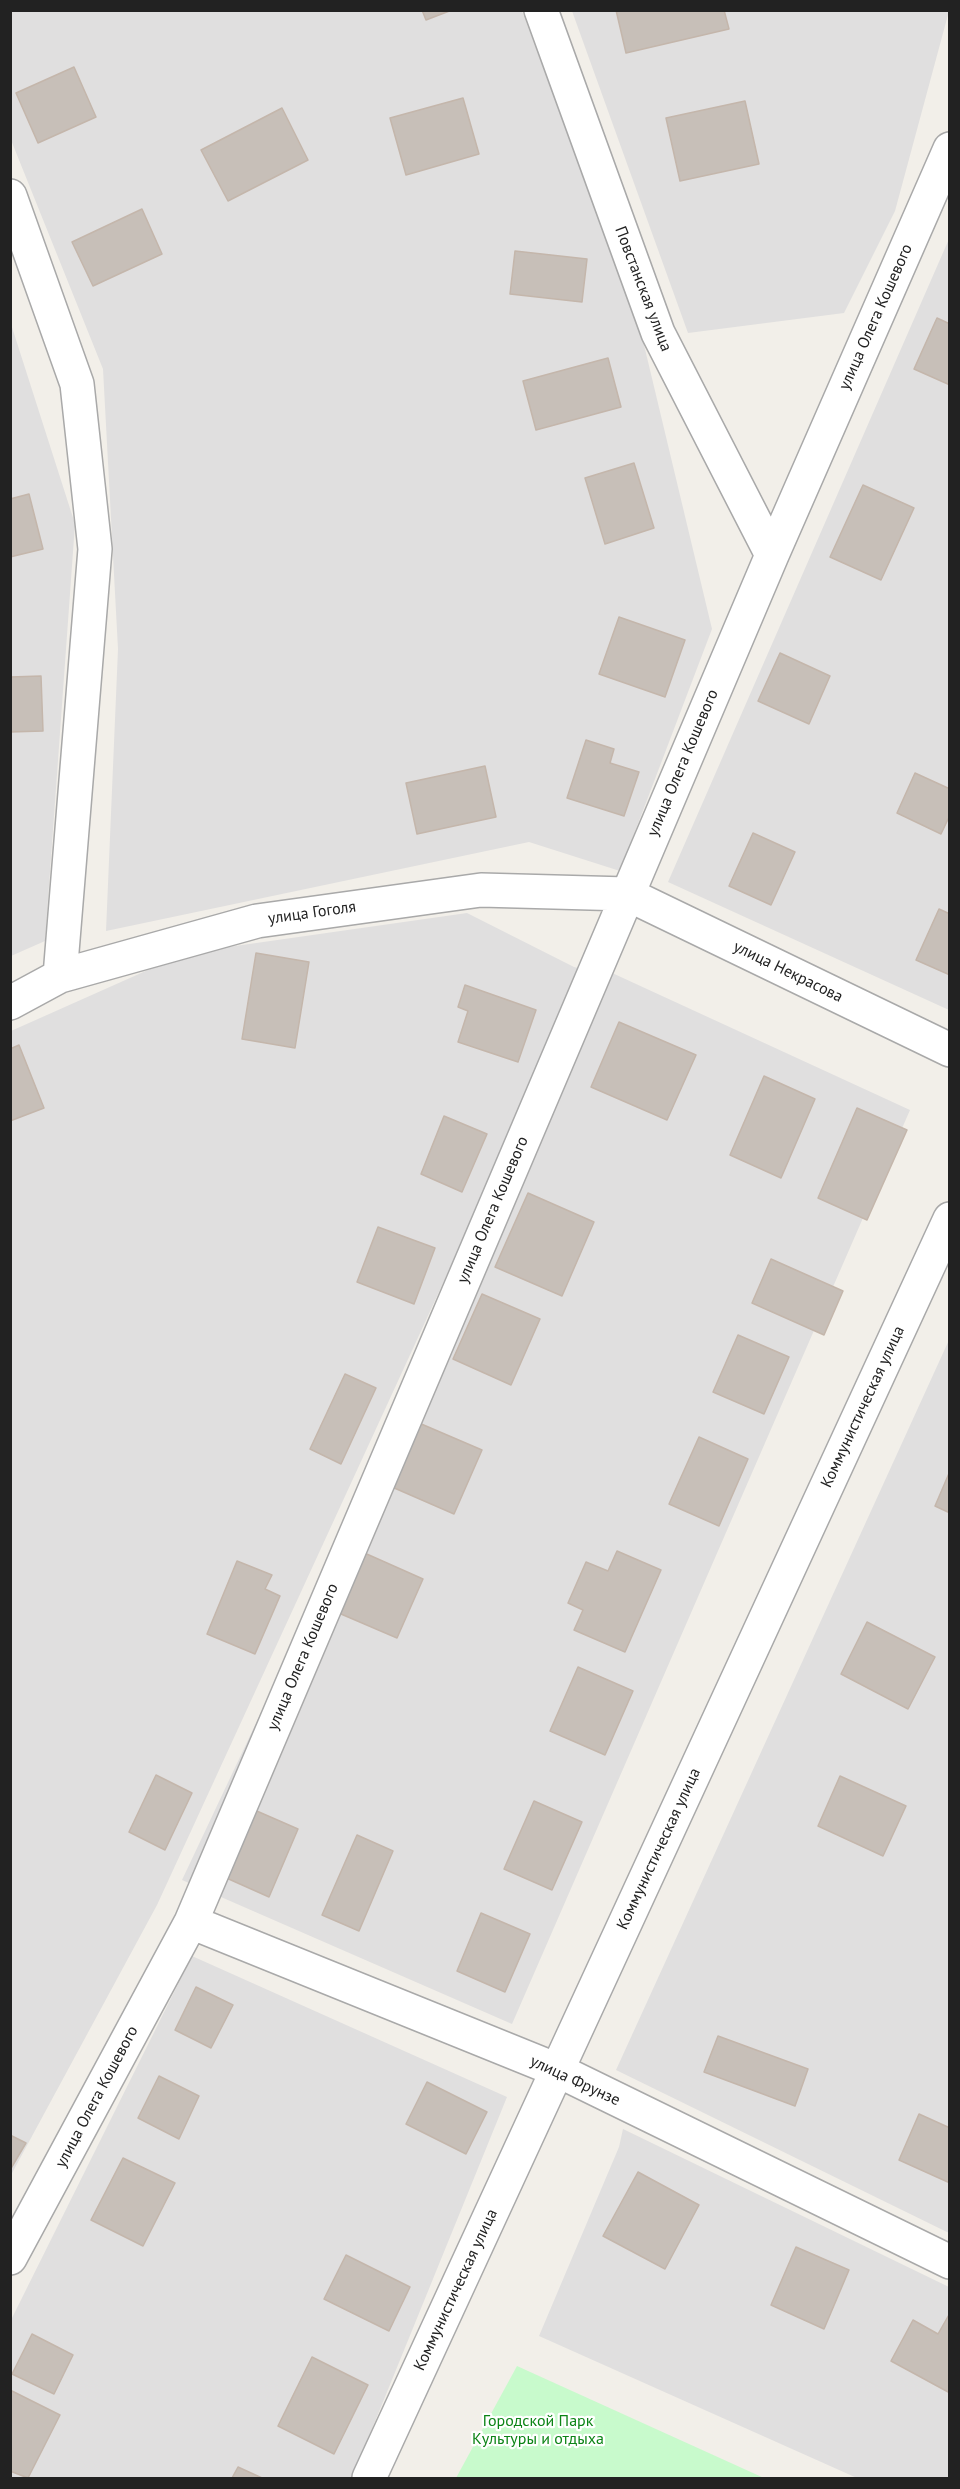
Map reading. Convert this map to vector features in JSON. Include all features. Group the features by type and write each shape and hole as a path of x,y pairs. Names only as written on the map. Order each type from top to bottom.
{"street":[{"name":"Повстанская улица","path":"541,10 657,333 772,555"},
{"name":"улица Олега Кошевого","path":"10,2258 191,1922 772,555 950,149"},
{"path":"10,196 77,384 95,549 60,976"},
{"name":"улица Гоголя","path":"10,1003 60,976 257,921 481,890 627,894"},
{"name":"улица Некрасова","path":"627,894 950,1050"},
{"name":"Коммунистическая улица","path":"369,2478 950,1219"},
{"name":"улица Фрунзе","path":"191,1922 557,2070 950,2262"}],"shaded area":[{"path":"11,11 522,11 639,324 712,629 620,871 529,842 106,931 118,649 103,369 11,140"},
{"path":"572,11 949,11 895,211 844,313 688,333"},
{"path":"949,239 949,1010 668,882"},
{"path":"10,321 75,524 45,941 11,956"},
{"path":"467,913 574,967 587,970 157,1905 11,2175 11,1031 186,953"},
{"path":"610,972 910,1110 512,2024 182,1880"},
{"path":"949,1340 949,2233 616,2070"},
{"path":"192,1956 507,2097 352,2478 11,2478 10,2322"},
{"path":"623,2129 949,2287 949,2478 857,2478 539,2336 619,2147"}],"green space":[{"name":"Городской Парк Культуры и отдыха","path":"517,2366 764,2478 456,2478"}],"building":[{"path":"422,10 452,10 426,20"},
{"path":"616,10 724,10 729,29 626,53"},
{"path":"74,67 96,117 38,143 16,93"},
{"path":"463,98 479,154 406,175 390,118"},
{"path":"745,101 759,164 680,181 666,118"},
{"path":"282,108 308,160 228,201 201,150"},
{"path":"142,209 162,254 93,286 72,242"},
{"path":"515,251 587,259 582,302 510,294"},
{"path":"937,318 950,324 950,385 914,369"},
{"path":"608,358 621,407 536,430 523,381"},
{"path":"634,463 654,528 605,544 585,478"},
{"path":"863,485 914,508 881,580 830,557"},
{"path":"29,494 43,549 10,557 10,499"},
{"path":"619,617 685,640 665,697 599,674"},
{"path":"780,653 830,676 809,724 758,701"},
{"path":"41,676 43,731 10,732 10,677"},
{"path":"586,740 614,749 610,763 639,772 624,816 567,798"},
{"path":"485,766 496,817 417,834 406,783"},
{"path":"915,773 950,789 950,815 941,834 897,813"},
{"path":"753,833 795,852 771,905 729,886"},
{"path":"939,909 950,914 950,975 916,960"},
{"path":"256,953 309,962 295,1048 242,1039"},
{"path":"465,985 536,1010 518,1062 458,1042 468,1011 458,1007"},
{"path":"619,1022 696,1055 667,1120 591,1087"},
{"path":"19,1045 44,1108 10,1121 10,1049"},
{"path":"764,1076 815,1099 781,1178 730,1155"},
{"path":"857,1108 907,1130 867,1220 818,1198"},
{"path":"444,1116 487,1134 462,1192 421,1174"},
{"path":"528,1193 594,1222 562,1296 495,1267"},
{"path":"378,1227 435,1248 414,1304 357,1282"},
{"path":"771,1259 843,1291 824,1335 752,1303"},
{"path":"482,1294 540,1319 511,1385 453,1359"},
{"path":"738,1335 789,1357 764,1414 713,1392"},
{"path":"345,1374 376,1388 341,1464 310,1449"},
{"path":"419,1423 482,1450 454,1514 392,1487"},
{"path":"699,1437 748,1459 719,1526 669,1504"},
{"path":"950,1471 950,1513 935,1506"},
{"path":"360,1551 423,1579 397,1638 334,1611"},
{"path":"617,1551 661,1570 625,1652 574,1630 583,1610 568,1603 586,1562 608,1571"},
{"path":"237,1561 272,1575 265,1589 280,1596 255,1654 207,1634"},
{"path":"867,1622 935,1657 908,1709 841,1674"},
{"path":"578,1667 633,1691 605,1755 550,1731"},
{"path":"156,1775 192,1793 165,1850 129,1832"},
{"path":"840,1776 906,1806 883,1856 818,1826"},
{"path":"534,1801 582,1822 552,1890 504,1869"},
{"path":"243,1805 298,1829 269,1897 213,1872"},
{"path":"357,1835 393,1851 359,1931 322,1915"},
{"path":"481,1913 530,1934 505,1992 457,1971"},
{"path":"196,1987 233,2005 211,2048 175,2030"},
{"path":"718,2036 808,2069 795,2106 704,2072"},
{"path":"159,2076 199,2096 179,2139 138,2118"},
{"path":"427,2082 487,2112 466,2154 406,2124"},
{"path":"919,2114 950,2128 950,2183 899,2160"},
{"path":"10,2135 26,2143 10,2170"},
{"path":"123,2158 175,2183 143,2246 91,2220"},
{"path":"638,2172 699,2205 665,2269 603,2236"},
{"path":"796,2247 849,2270 824,2329 771,2305"},
{"path":"346,2255 410,2287 389,2331 324,2299"},
{"path":"950,2313 950,2393 891,2361 913,2320 938,2334"},
{"path":"32,2334 73,2355 54,2394 12,2374"},
{"path":"312,2357 368,2385 334,2454 278,2426"},
{"path":"10,2390 60,2415 28,2478 10,2471"},
{"path":"238,2467 262,2478 232,2478"}]}
